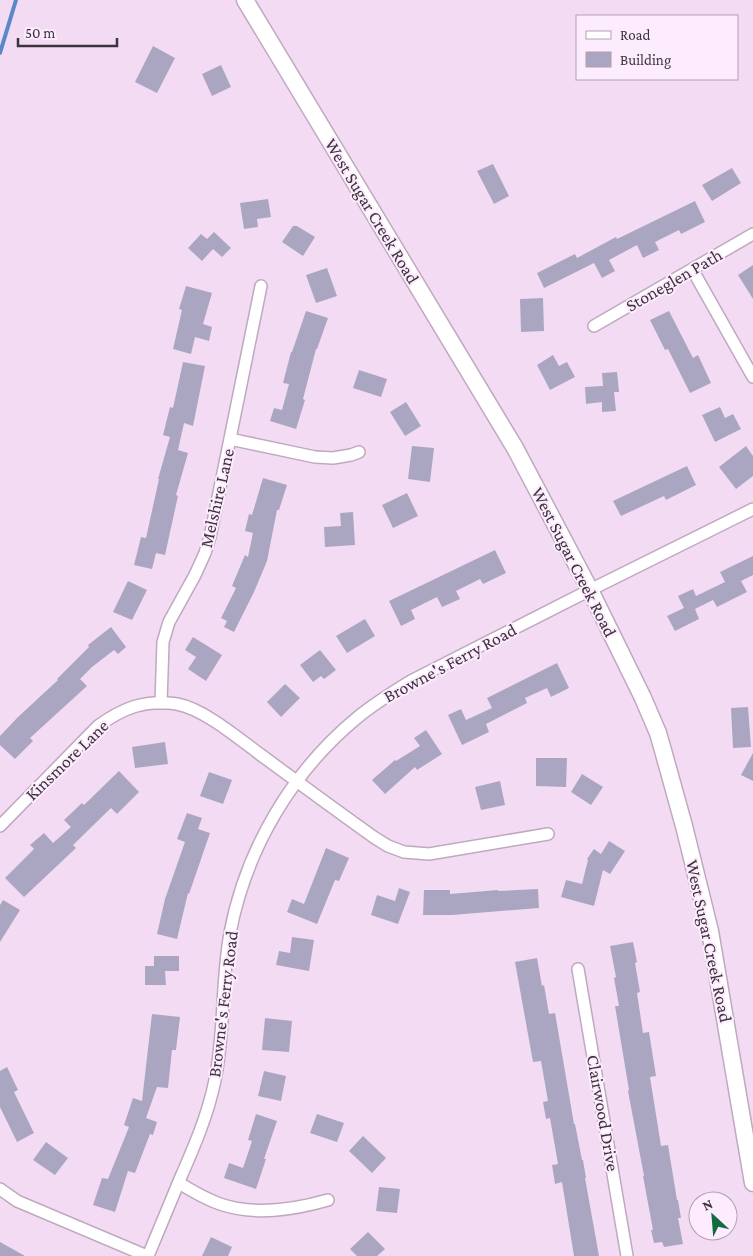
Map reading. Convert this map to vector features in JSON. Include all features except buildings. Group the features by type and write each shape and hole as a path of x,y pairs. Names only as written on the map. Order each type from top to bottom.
{"main road":[{"name":"West Sugar Creek Road","path":"245,0 515,448 590,590 643,698 658,734 710,930 753,1183"}],"street":[{"name":"Stoneglen Path","path":"594,326 753,234"},
{"path":"692,269 753,377"},
{"name":"Melshire Lane","path":"161,703 163,642 169,622 195,575 210,537 261,286"},
{"path":"230,439 315,457 333,458 360,452"},
{"name":"Browne's Ferry Road","path":"147,1256 200,1132 215,1080 221,1041 230,933 238,902 250,866 263,836 279,808 309,766 358,717 412,681 753,509"},
{"name":"Kinsmore Lane","path":"0,826 98,726 114,714 133,706 161,703 177,704 201,713 375,838 388,846 404,852 429,854 548,834"},
{"name":"Clairwood Drive","path":"578,969 627,1256"},
{"path":"179,1183 218,1204 251,1210 287,1209 328,1200"},
{"path":"0,1189 17,1201 147,1256"}],"waterway":[{"path":"0,53 16,0"}]}
